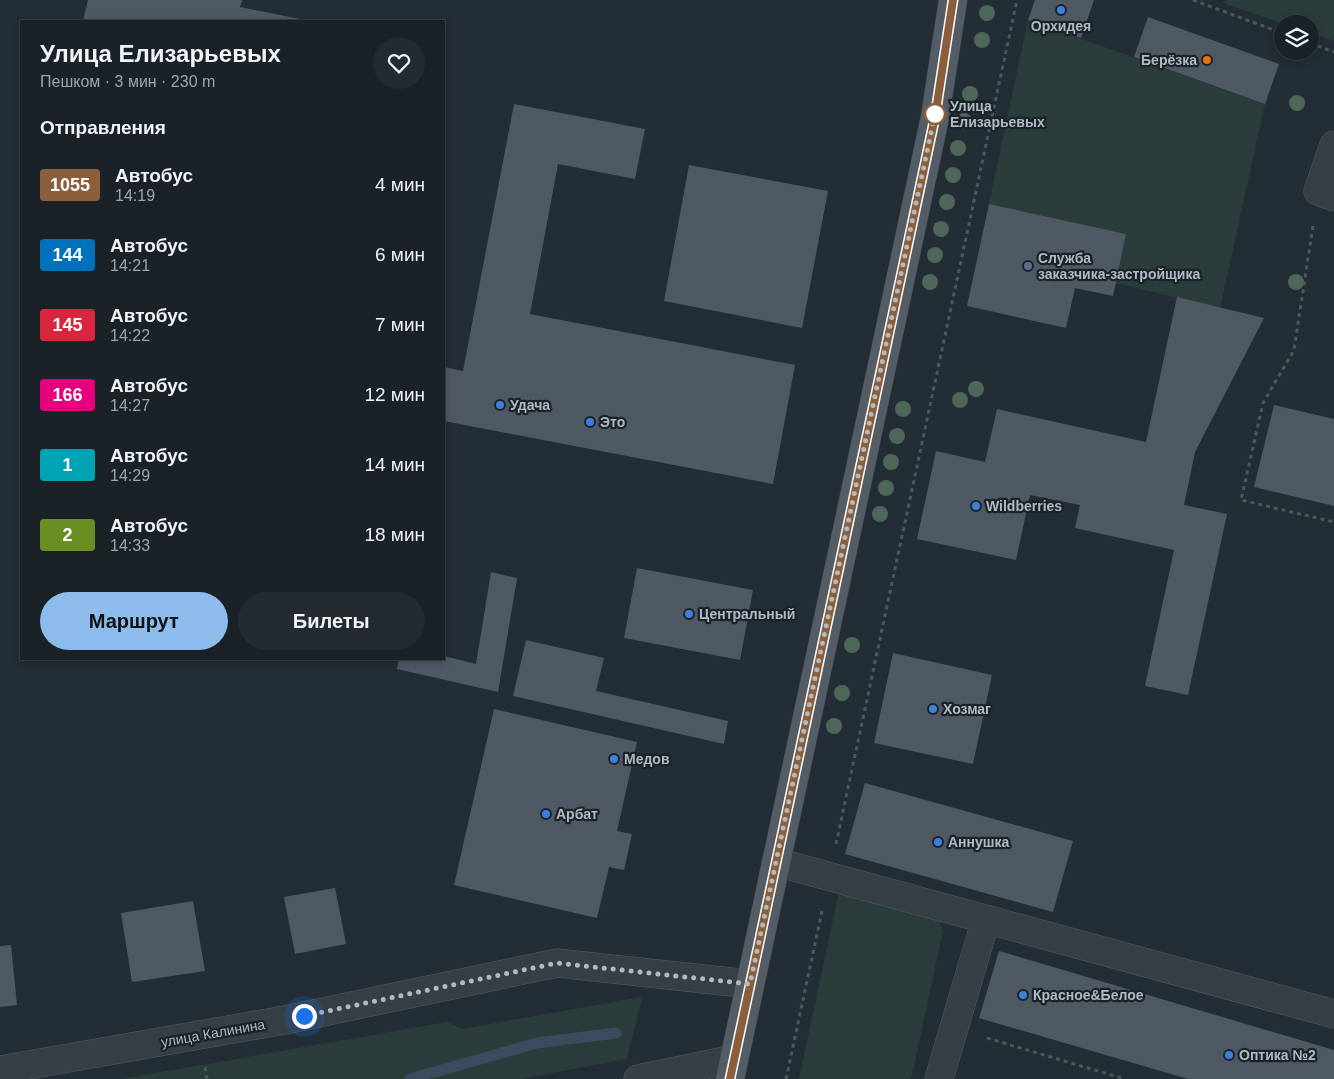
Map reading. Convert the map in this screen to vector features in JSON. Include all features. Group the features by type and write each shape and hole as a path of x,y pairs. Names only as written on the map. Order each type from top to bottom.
{"main road":[{"path":"732,1069 935,117 953,0"}],"street":[{"path":"1326,194 1334,145"},
{"path":"776,862 1334,1014"},
{"path":"939,1079 986,919"},
{"name":"улица Калинина","path":"0,1070 285,1020 557,963 750,984"},
{"path":"638,1079 732,1069"}],"path":[{"path":"786,1079 1017,0"},
{"path":"1193,0 1274,30"},
{"path":"1319,46 1334,52"},
{"path":"1326,194 1294,350 1263,403 1241,500 1334,522"},
{"path":"954,1028 1125,1079"}],"shaded area":[{"path":"1226,0 1334,0 1334,41 1319,36 1319,15 1274,15 1274,20 1224,3"},
{"path":"1028,20 1265,104 1220,308 1115,283 1126,234 989,204"},
{"path":"839,891 934,917 940,923 943,931 911,1079 799,1079"},
{"path":"642,997 627,1059 520,1079 121,1079 447,1022 462,1029"}],"building":[{"path":"88,0 242,0 240,7 305,20 83,20"},
{"name":"Орхидея","path":"1035,0 1094,0 1081,38 1028,20"},
{"name":"Берёзка","path":"1148,17 1279,64 1265,104 1134,57"},
{"path":"514,104 645,129 635,179 558,164 530,314 795,365 773,484 445,421 445,367 463,371"},
{"path":"689,165 828,191 802,328 664,301"},
{"path":"989,204 1126,234 1113,296 1075,288 1066,328 967,306"},
{"path":"1177,297 1264,318 1195,452 1184,505 1227,514 1188,695 1145,686 1174,550 1075,528 1080,505 1030,495 1016,560 917,539 936,451 985,462 997,409 1146,442"},
{"path":"1274,405 1334,419 1334,506 1254,487"},
{"path":"637,568 753,590 740,660 624,638"},
{"path":"491,572 517,578 498,692 397,669 399,660 445,660 445,656 476,664"},
{"path":"526,640 604,658 596,691 728,721 724,744 513,696"},
{"path":"893,653 992,675 973,764 874,743"},
{"name":"Арбат","path":"494,709 637,742 617,831 632,834 624,870 609,867 597,918 454,885"},
{"path":"865,783 1073,841 1053,912 845,854"},
{"path":"335,888 346,944 295,954 284,897"},
{"path":"193,901 205,971 132,982 121,913"},
{"path":"11,945 17,1005 0,1007 0,946"},
{"path":"999,951 1334,1050 1334,1079 1188,1079 979,1018"}],"waterway":[{"path":"410,1079 537,1043 616,1033"}],"bus line":[{"name":"1055","path":"730,1079 935,117 953,0"}],"place":[{"name":"Орхидея","path":"1061,10"},
{"name":"Берёзка","path":"1207,60"},
{"name":"Улица Елизарьевых","path":"935,114"},
{"name":"Служба заказчика-застройщика","path":"1028,266"},
{"name":"Удача","path":"500,405"},
{"name":"Это","path":"590,422"},
{"name":"Wildberries","path":"976,506"},
{"name":"Центральный","path":"689,614"},
{"name":"Хозмаг","path":"933,709"},
{"name":"Медов","path":"614,759"},
{"name":"Арбат","path":"546,814"},
{"name":"Аннушка","path":"938,842"},
{"name":"Красное&Белое","path":"1023,995"},
{"name":"Оптика №2","path":"1229,1055"}],"route":[{"path":"304,1016 557,963 750,984 935,114"}]}
